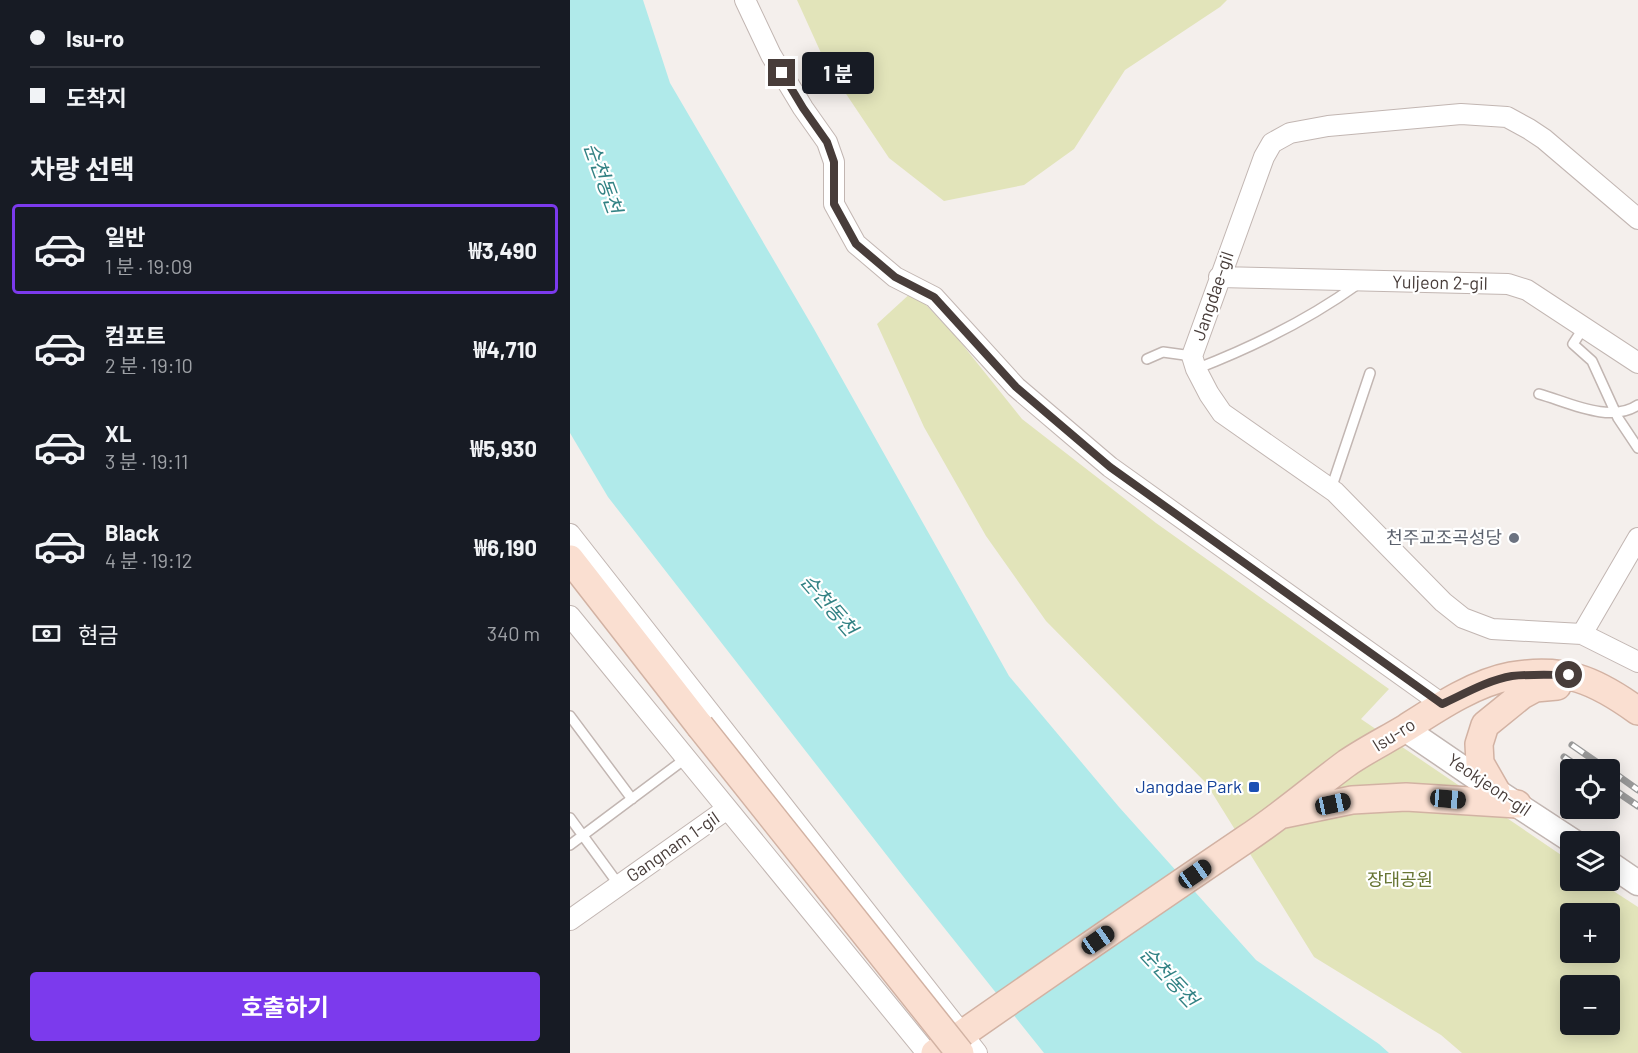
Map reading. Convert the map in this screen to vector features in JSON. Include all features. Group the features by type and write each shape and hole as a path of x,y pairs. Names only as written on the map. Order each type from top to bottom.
{"main road":[{"path":"570,559 692,740"},
{"path":"570,582 692,740 966,1043 935,1053"},
{"name":"Isu-ro","path":"966,1043 1349,762 1442,704 1511,676 1569,675 1588,681 1614,694 1638,711"},
{"path":"1507,798 1480,763 1479,744 1485,725 1522,695 1535,688 1574,687 1614,694"},
{"path":"1277,815 1352,800 1507,798"}],"street":[{"path":"745,0 771,55 827,142 834,162 834,204 856,244 895,277 934,297 1016,387 1110,467 1442,704"},
{"name":"Jangdae-gil","path":"1194,363 1220,277 1264,157 1272,143 1290,133 1328,126 1461,114 1507,117 1544,139 1638,219"},
{"name":"Yuljeon 2-gil","path":"1220,277 1508,284 1527,290 1638,363"},
{"path":"1194,363 1209,394 1222,413 1331,489 1443,602 1463,618 1492,629 1582,634 1638,662"},
{"path":"570,534 966,1043"},
{"path":"1582,634 1638,538"},
{"path":"570,616 692,740 727,809 927,1053"},
{"name":"Yeokjeon-gil","path":"1405,729 1560,832"},
{"name":"Gangnam 1-gil","path":"570,920 727,809"},
{"path":"1620,871 1638,883"}],"lane":[{"path":"1147,359 1163,352 1194,363 1235,354 1298,322 1362,281"},
{"path":"1584,327 1573,344 1592,361 1615,412 1638,448"},
{"path":"1331,489 1370,373"},
{"path":"1539,394 1599,411 1631,410 1638,405"},
{"path":"570,716 632,800"},
{"path":"570,845 632,800 692,740"},
{"name":"Gangnam 1-gil","path":"570,818 619,885"}],"green space":[{"path":"797,0 1227,0 1220,7 1125,70 1074,149 1024,185 944,201 889,158 826,64"},
{"name":"장대공원","path":"913,291 958,339 1022,419 1156,523 1389,689 1361,719 1560,854 1560,891 1613,891 1638,907 1638,1053 1462,1053 1441,1035 1314,957 1206,783 1046,621 986,536 924,427 877,324"}],"water":[{"name":"순천동천","path":"570,0 643,0 670,83 814,329 1009,676 1119,807 1256,960 1389,1053 1044,1053 906,880 608,497 570,433"}],"railway":[{"path":"1572,745 1592,759"},
{"path":"1620,777 1638,790"},
{"path":"1620,794 1638,806"}],"place":[{"name":"천주교조곡성당","path":"1514,538"},
{"name":"Jangdae Park","path":"1254,787"}],"route":[{"path":"782,73 827,142 834,162 834,204 856,244 895,277 934,297 1016,387 1110,467 1442,704 1511,676 1569,675"}]}
